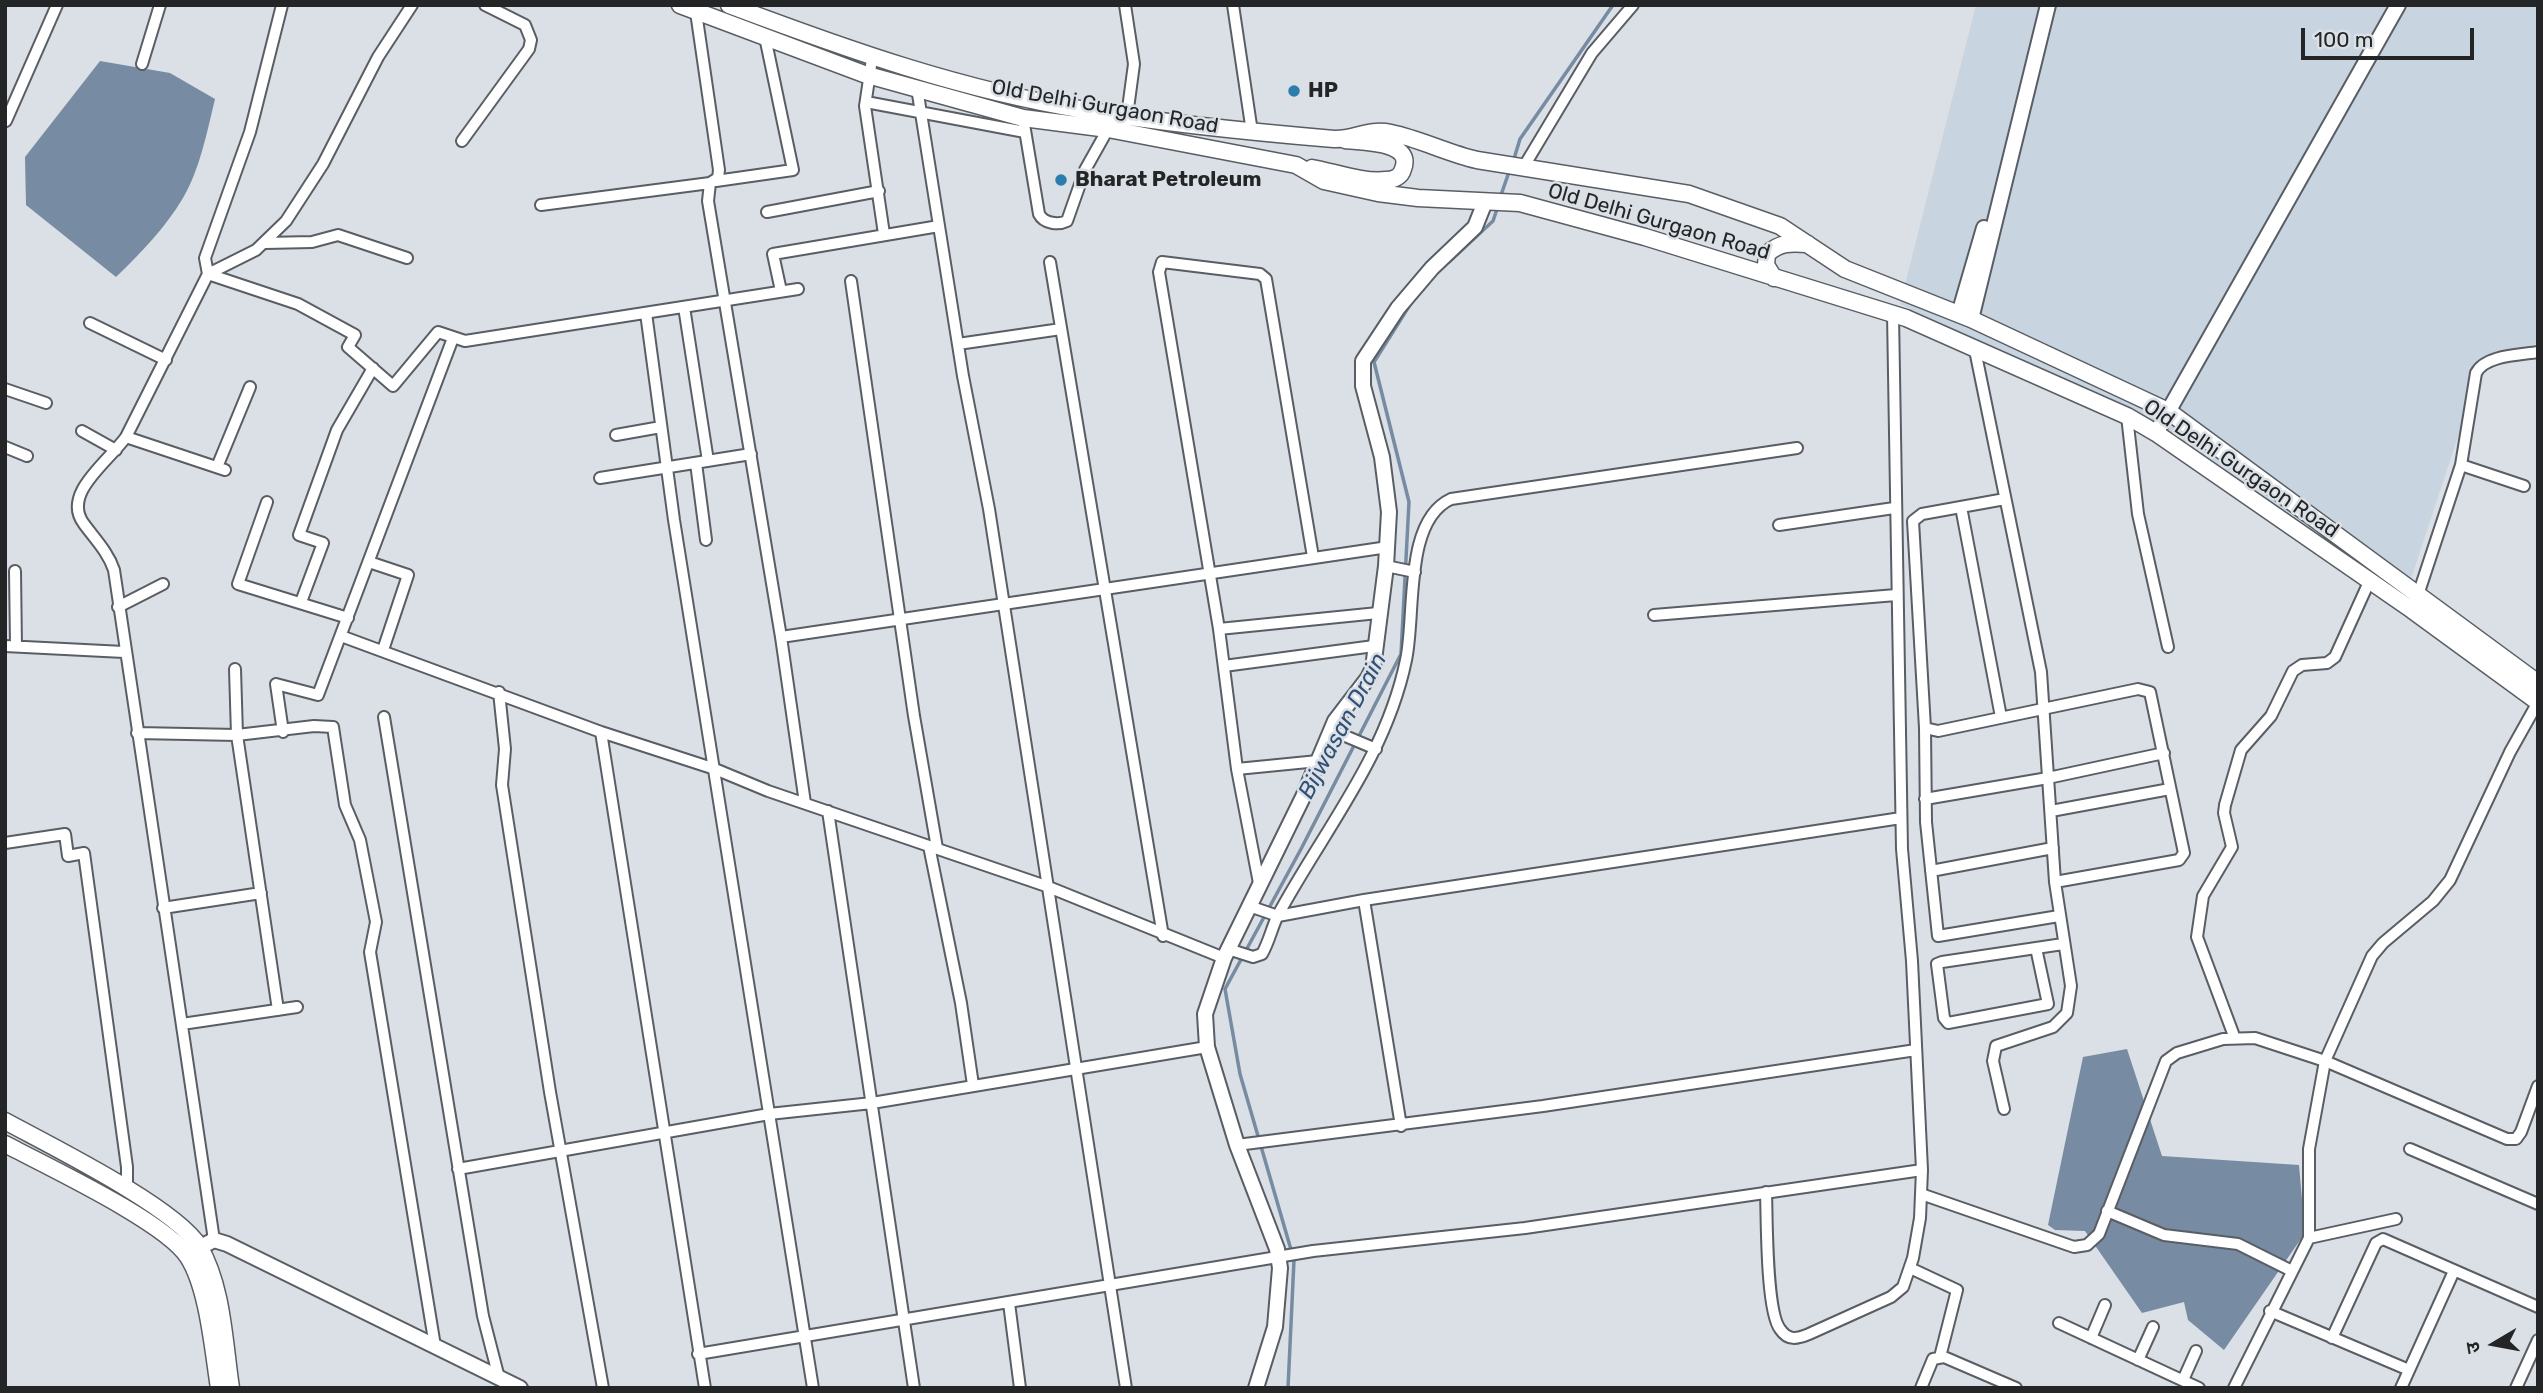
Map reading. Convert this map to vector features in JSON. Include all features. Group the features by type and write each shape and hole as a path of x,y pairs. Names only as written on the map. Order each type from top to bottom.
{"main road":[{"name":"Old Delhi Gurgaon Road","path":"680,5 869,76 917,88 1024,125 1108,129 1296,165 1324,181 1378,193 1520,203 1645,237 1894,314 2127,416 2156,433 2369,582 2415,603 2538,683"},
{"name":"Old Delhi Gurgaon Road","path":"729,5 872,59 967,86 1127,116 1252,132 1343,139 1366,131 1391,133 1446,153 1689,194 1780,226 1846,269 1965,316 2168,411 2538,702"},
{"path":"1296,165 1383,181 1395,179 1403,170 1404,158 1400,150 1386,145 1343,139"},
{"path":"1774,278 1766,265 1767,254 1776,246 1788,242 1808,244"},
{"path":"5,1121 127,1190 170,1218 200,1247 217,1299 231,1388"},
{"path":"5,1144 132,1213 172,1239 200,1247"},
{"path":"200,1247 198,1279 219,1388"}],"street":[{"path":"6,121 57,5"},
{"path":"142,64 160,5"},
{"path":"282,5 250,132 205,258 208,274 126,437 83,486 76,504 81,521 111,562 182,1024 200,1247 435,1346 520,1388"},
{"path":"208,274 242,259 265,243 286,221 323,164 379,57 412,5"},
{"path":"462,141 529,49 531,40 525,25 485,5"},
{"path":"1125,5 1134,64 1127,116"},
{"path":"1233,5 1252,132"},
{"path":"1514,166 1592,53 1633,5"},
{"path":"1965,316 2039,5"},
{"path":"1965,316 2048,5"},
{"path":"2156,433 2398,5"},
{"path":"696,12 719,170 708,201 781,637 805,803"},
{"path":"541,205 793,170 765,37"},
{"path":"872,59 866,102 884,234"},
{"path":"917,88 958,344 989,509 1126,1388"},
{"path":"866,102 921,114 1024,125 1039,214 1045,221 1061,223 1068,220 1085,170 1108,129"},
{"path":"767,212 879,191"},
{"path":"1256,1388 1275,1327 1284,1257 1237,1145 1207,1047 1205,1014 1229,953 1252,908 1259,883 1318,761 1373,668 1378,613 1390,566 1388,492 1363,386 1363,361 1398,308 1432,268 1475,227 1493,202"},
{"path":"781,291 773,254 939,226"},
{"path":"265,243 312,242 338,235 407,258"},
{"path":"1259,883 1237,769 1219,629 1207,574 1159,272 1159,265 1166,260 1260,274 1266,279 1314,557"},
{"path":"1050,262 1163,936"},
{"path":"208,274 298,304 355,335 348,347 393,386 435,333 441,332 465,341 798,289"},
{"path":"851,281 933,847 973,1085"},
{"path":"684,307 702,462 706,540"},
{"path":"646,313 667,467 813,1388"},
{"path":"1766,1192 1772,1306 1780,1330 1791,1338 1809,1334 1898,1293 1907,1280 1918,1229 1922,1170 1901,818 1894,508 1894,314"},
{"path":"90,323 166,360"},
{"path":"958,344 1061,329"},
{"path":"283,732 276,684 318,695 453,338"},
{"path":"1975,351 2040,673 2055,882 2071,986 2067,1013 2041,1033 2002,1043 1993,1052 2004,1110"},
{"path":"2415,603 2461,465 2480,366 2538,352"},
{"path":"301,603 323,543 299,535 337,430 373,368"},
{"path":"126,437 221,468 250,387"},
{"path":"5,389 46,403"},
{"path":"2127,416 2138,514 2168,647"},
{"path":"616,435 661,427"},
{"path":"82,431 117,450"},
{"path":"5,447 27,456"},
{"path":"341,636 499,692 601,732 715,769 1046,886 1163,936 1253,957 1262,954 1275,916 1372,748 1405,663 1412,572 1434,509 1451,499 1797,447"},
{"path":"600,478 751,454"},
{"path":"2461,465 2524,486"},
{"path":"2005,499 1922,514 1913,521 1925,728 1925,799 1938,936 2059,916"},
{"path":"267,502 238,584 348,618"},
{"path":"1961,507 2001,717"},
{"path":"1779,525 1894,508"},
{"path":"781,637 1388,547"},
{"path":"369,562 408,575 383,650"},
{"path":"1390,566 1412,572"},
{"path":"15,571 11,646 124,653"},
{"path":"2234,1036 2201,952 2197,922 2207,887 2231,854 2224,810 2239,755 2244,745 2271,716 2293,671 2302,665 2323,665 2332,661 2369,582"},
{"path":"118,607 163,584"},
{"path":"1654,615 1896,596"},
{"path":"1219,629 1378,613"},
{"path":"1224,666 1374,646"},
{"path":"235,669 237,735 278,1010"},
{"path":"1925,728 1938,731 2144,689 2154,698 2184,853 2182,859 2055,882"},
{"path":"499,692 505,749 502,785 561,1150 603,1388"},
{"path":"2248,1388 2235,1385 2290,1270 2309,1238 2306,1181 2325,1061 2372,956 2383,943 2433,901 2450,880 2510,752 2538,702"},
{"path":"384,718 421,924 483,1316 499,1378"},
{"path":"137,733 237,735 331,726 334,732 345,806 360,840 376,922 370,952 435,1346"},
{"path":"601,732 705,1388"},
{"path":"1335,732 1372,748"},
{"path":"1925,799 2048,778 2164,753"},
{"path":"1237,769 1318,761"},
{"path":"2051,811 2171,789"},
{"path":"828,811 914,1388"},
{"path":"1252,908 1275,916 1901,818"},
{"path":"5,843 65,834 68,856 84,853 127,1167 127,1190"},
{"path":"1931,871 2053,848"},
{"path":"163,908 261,893"},
{"path":"1364,900 1401,1126"},
{"path":"2036,948 2048,1004 1948,1023 1942,1007 1937,964 2036,948 2063,944"},
{"path":"182,1024 297,1007"},
{"path":"1921,1194 2074,1247 2095,1241 2166,1061 2191,1048 2234,1036 2255,1038 2325,1061 2507,1139 2516,1139 2521,1132 2538,1086"},
{"path":"458,1169 769,1114 872,1102 1207,1047"},
{"path":"1237,1145 1401,1126 1916,1049"},
{"path":"2410,1149 2538,1204"},
{"path":"698,1354 1313,1251 1525,1228 1922,1170"},
{"path":"2107,1211 2164,1235 2238,1244 2290,1270"},
{"path":"2309,1238 2396,1219"},
{"path":"2371,1224 2379,1240"},
{"path":"2379,1240 2386,1240 2538,1307"},
{"path":"2332,1338 2379,1240"},
{"path":"1910,1268 1957,1290 1940,1357 1931,1363 1921,1388"},
{"path":"2400,1388 2454,1270"},
{"path":"1009,1303 1020,1388"},
{"path":"2091,1338 2105,1305"},
{"path":"2270,1311 2409,1370"},
{"path":"2059,1323 2199,1388"},
{"path":"2138,1360 2153,1327"},
{"path":"2516,1388 2538,1340"},
{"path":"2183,1380 2196,1351"},
{"path":"1940,1357 2013,1387"}],"shaded area":[{"path":"1976,5 2538,5 2538,343 2481,367 2403,603 2127,411 1900,304"}],"water":[{"path":"100,61 170,73 215,99 198,163 183,198 152,240 116,277 26,205 25,157"},
{"path":"2127,1049 2162,1156 2299,1165 2305,1233 2224,1350 2188,1320 2184,1302 2142,1313 2085,1231 2055,1230 2048,1225 2083,1057"}],"waterway":[{"name":"Bijwasan Drain","path":"1513,162 1520,139 1613,5"},
{"name":"Bijwasan Drain","path":"1500,198 1510,169"},
{"name":"Bijwasan Drain","path":"1449,262 1493,221 1498,206"},
{"name":"Bijwasan Drain","path":"1288,1388 1294,1260 1240,1074 1225,989 1301,849 1401,654 1409,502 1374,362 1413,300"}],"place":[{"name":"HP","path":"1294,91"},
{"name":"Bharat Petroleum","path":"1061,180"}]}
